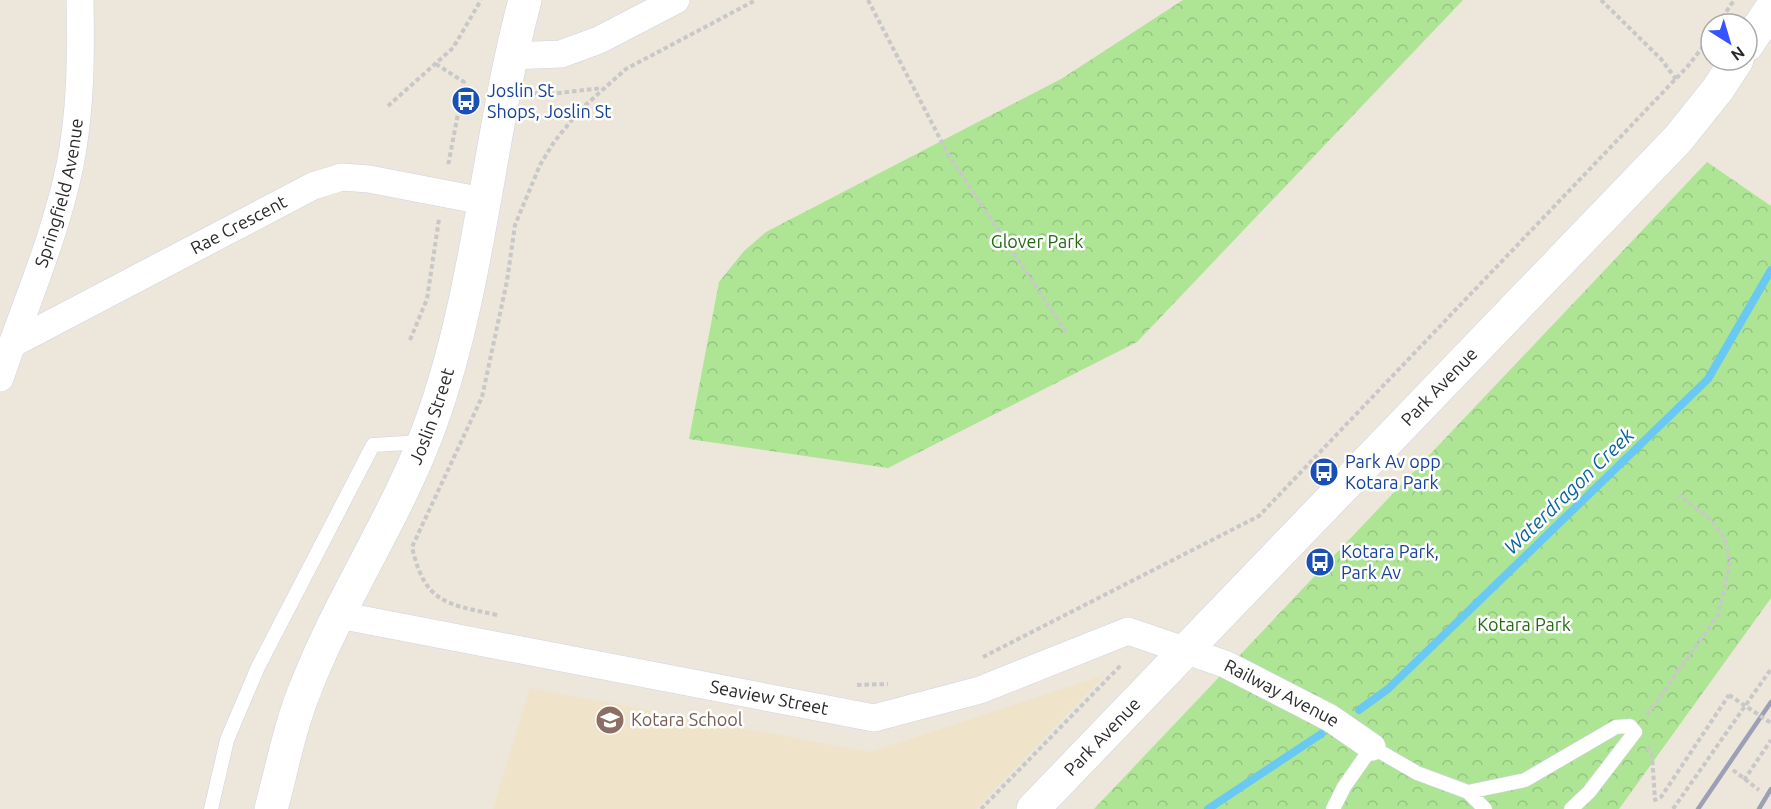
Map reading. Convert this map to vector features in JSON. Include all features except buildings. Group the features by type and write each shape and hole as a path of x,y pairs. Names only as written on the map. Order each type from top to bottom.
{"main road":[{"name":"Joslin Street","path":"271,809 305,688 422,442 448,370 510,56 525,0"},
{"path":"1759,27 1771,9"},
{"name":"Park Avenue","path":"1033,809 1678,139 1729,72"}],"street":[{"name":"Springfield Avenue","path":"0,378 45,251 70,165 81,88 80,0"},
{"path":"510,56 561,54 599,40 676,0"},
{"name":"Rae Crescent","path":"12,344 313,186 342,177 369,178 483,201"},
{"name":"Seaview Street","path":"339,615 874,718 980,690 1128,631"},
{"path":"1128,631 1186,648"},
{"name":"Railway Avenue","path":"1186,648 1225,664 1330,718 1372,747"}],"lane":[{"path":"211,809 227,740 258,667 373,445 422,442"},
{"path":"1467,792 1525,780 1616,727 1630,726 1635,732 1589,792 1571,809"},
{"path":"1333,809 1344,787 1372,747 1417,773 1467,792 1485,809"}],"path":[{"path":"388,106 453,48 481,0"},
{"path":"503,616 446,604 427,586 417,567 412,548 482,397 507,281 515,225 554,142 603,88 626,69 756,0"},
{"path":"868,0 948,154 1066,332"},
{"path":"1601,0 1660,59 1676,79"},
{"path":"979,658 1259,516 1676,79 1699,51"},
{"path":"436,64 464,82 447,170"},
{"path":"534,93 542,95 603,88"},
{"path":"410,340 427,299 440,218"},
{"path":"1635,732 1718,615 1730,564 1725,539 1720,532 1709,518 1679,495"},
{"path":"981,809 1122,664 1128,631"},
{"path":"1673,809 1771,669"},
{"path":"852,685 897,683"},
{"path":"1652,755 1655,800 1661,796 1729,695 1771,723"},
{"path":"1744,780 1771,741"},
{"path":"1733,771 1760,790"}],"shaded area":[{"name":"Kotara School","path":"1105,675 976,809 493,809 530,688 870,752"}],"green space":[{"name":"Glover Park","path":"1183,0 1463,0 1137,342 888,468 689,439 719,282 744,251 766,232 1061,79"},
{"name":"Kotara Park","path":"1707,162 1771,206 1771,598 1619,809 1094,809"}],"waterway":[{"name":"Waterdragon Creek","path":"1359,710 1388,689 1708,379 1771,270"},
{"name":"Waterdragon Creek","path":"1208,809 1321,734"}],"railway":[{"path":"1698,809 1771,702"},
{"path":"1759,809 1771,789"}],"place":[{"name":"Joslin St Shops, Joslin St","path":"466,101"},
{"name":"Park Av opp Kotara Park","path":"1324,472"},
{"name":"Kotara Park, Park Av","path":"1320,562"},
{"name":"Kotara School","path":"610,720"}]}
